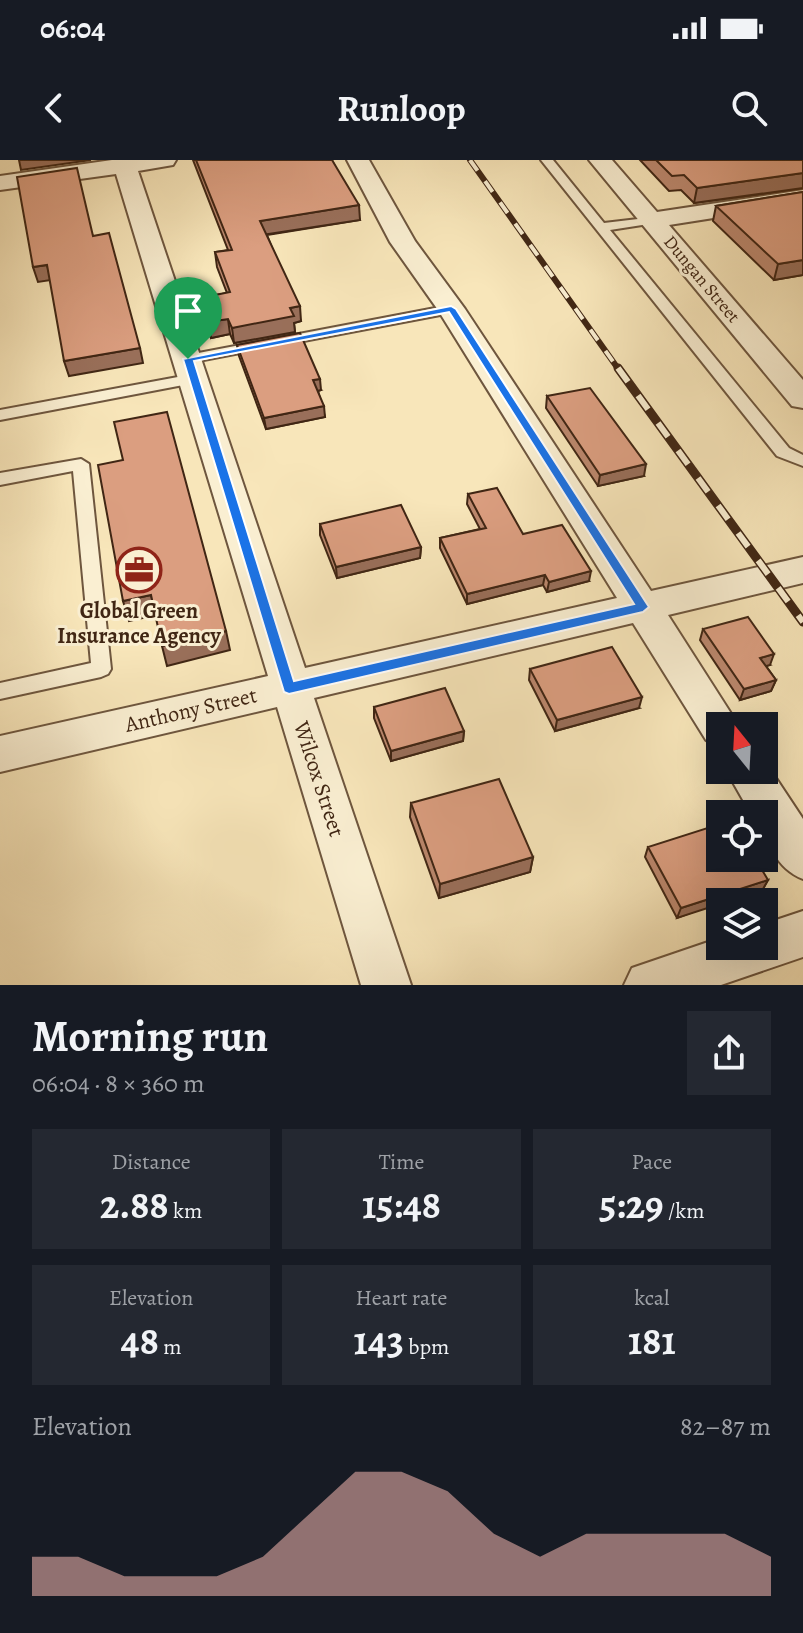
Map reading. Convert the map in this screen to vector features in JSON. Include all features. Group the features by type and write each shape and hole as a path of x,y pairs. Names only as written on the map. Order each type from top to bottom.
{"street":[{"path":"0,183 58,168 165,160"},
{"path":"358,160 403,242 451,309 710,712"},
{"name":"Dungan Street","path":"600,160 803,399"},
{"name":"Wilcox Street","path":"124,163 386,985"},
{"path":"651,220 803,197"},
{"name":"Anthony Street","path":"0,754 803,570"},
{"path":"756,784 803,858"},
{"path":"649,985 803,934"}],"lane":[{"path":"547,160 783,452 803,461"},
{"path":"601,227 651,220"},
{"path":"0,415 451,309"},
{"path":"0,479 81,464 101,669 0,691"}],"building":[{"path":"196,160 332,160 359,205 260,221 300,306 290,308 294,316 232,328 228,319 208,322 200,298 230,292 215,252 232,250"},
{"path":"656,160 803,160 803,173 697,188 684,175 672,176"},
{"path":"77,168 93,236 109,233 140,348 64,361 47,265 33,267 17,177"},
{"path":"803,192 803,260 778,264 716,206"},
{"path":"300,333 320,379 313,380 324,406 264,418 237,345"},
{"path":"590,388 646,464 600,475 547,396"},
{"path":"167,412 226,631 162,646 151,595 123,601 98,465 123,460 114,422"},
{"path":"497,488 523,534 562,525 591,571 549,582 545,575 467,594 440,538 486,528 468,494"},
{"path":"401,505 421,547 336,567 320,524"},
{"path":"748,617 774,654 760,658 776,680 744,689 703,629"},
{"path":"612,647 642,697 557,720 530,669"},
{"path":"445,688 464,731 391,751 374,707"},
{"path":"499,779 533,857 440,884 411,803"},
{"path":"706,828 706,872 763,872 768,880 743,888 706,888 706,900 681,908 648,847"}],"railway":[{"path":"470,160 619,370"},
{"path":"618,368 803,622"}],"place":[{"name":"Global Green Insurance Agency","path":"139,570"}],"route":[{"path":"451,309 643,607 289,688 188,359 451,309"}]}
